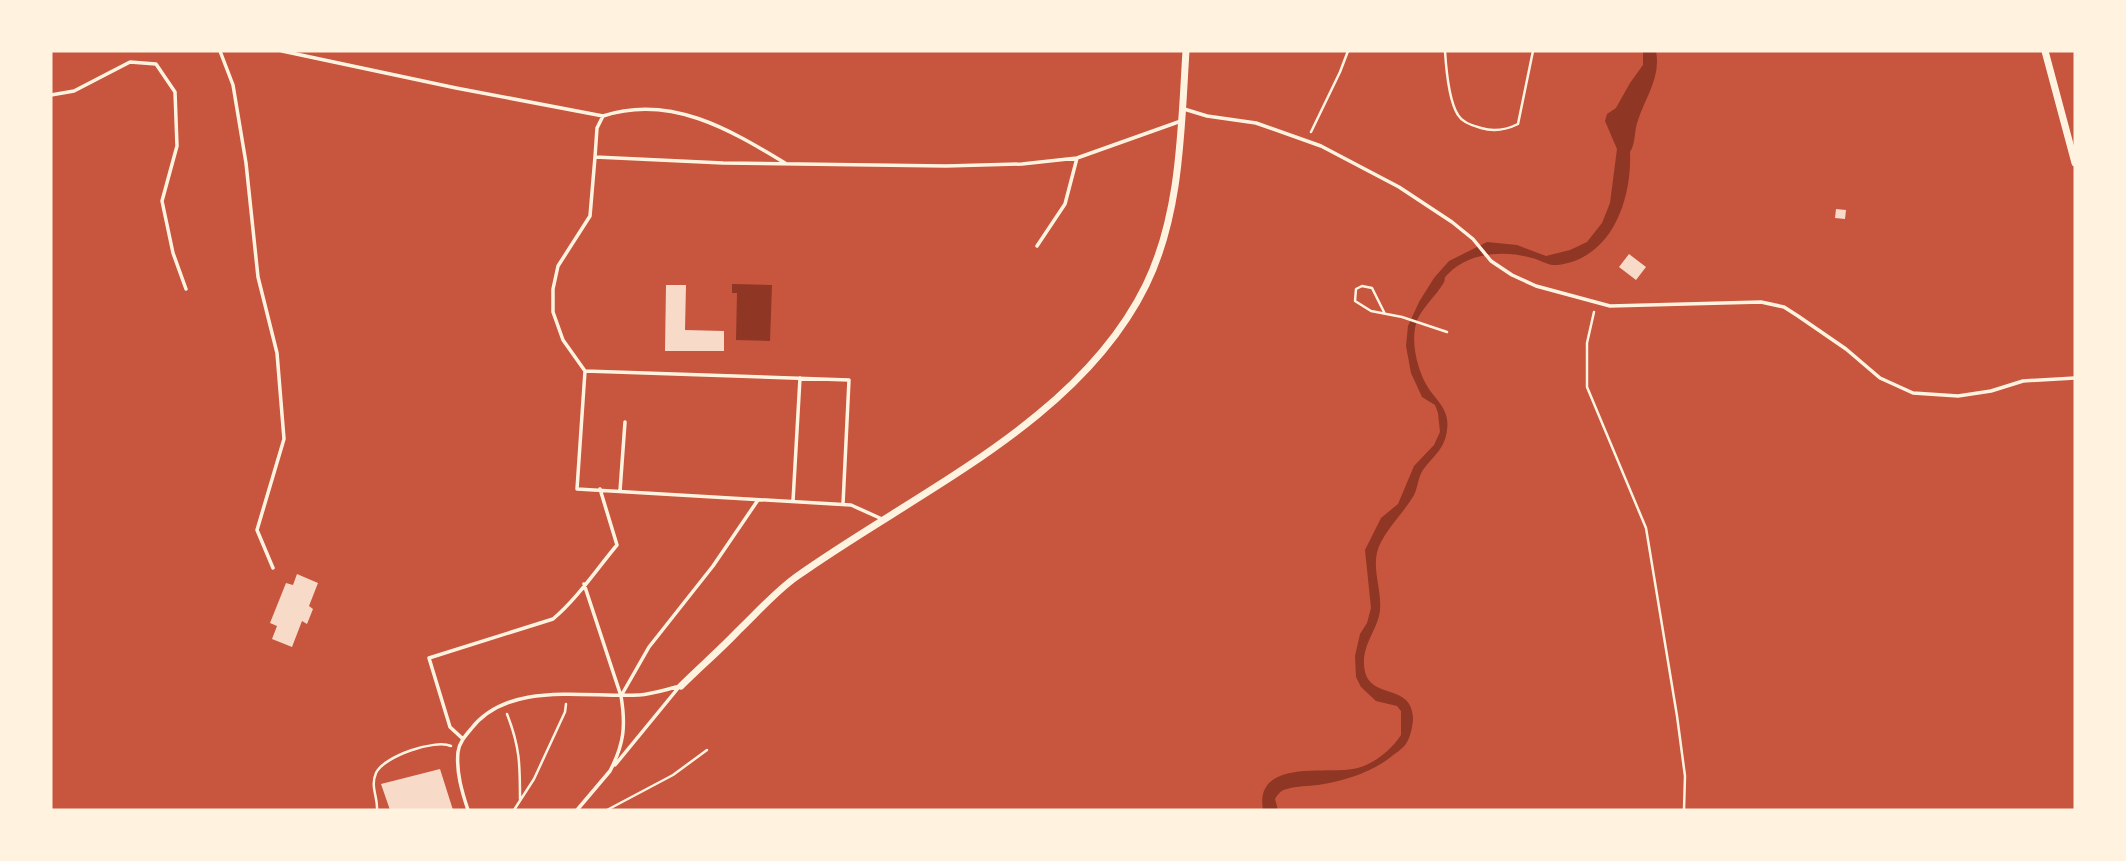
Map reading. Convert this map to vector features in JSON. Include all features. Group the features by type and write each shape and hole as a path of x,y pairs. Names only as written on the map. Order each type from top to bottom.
{"street":[{"path":"681,685 794,578 1003,441 1054,402 1122,327 1147,284 1163,242 1173,202 1186,51"},
{"path":"2045,51 2075,163"}],"lane":[{"path":"220,51 233,85 246,163 258,276 277,354 284,439 257,530 274,568"},
{"path":"282,51 603,116 625,108 658,108 681,113 737,135 785,163"},
{"path":"51,95 74,91 130,62 156,64 175,92 177,146 162,201 173,253 186,289"},
{"path":"1182,108 1208,116 1256,123 1306,141 1399,187 1473,239 1491,261 1536,286 1610,306 1761,302 1784,307 1846,349 1890,384 1924,395 1958,396 1991,391 2023,381 2075,378"},
{"path":"603,116 597,128 590,216 558,266 552,289 553,312 563,341 585,371 577,489 843,504 884,520"},
{"path":"595,157 723,163 946,166 1023,164 1077,158 1181,121"},
{"path":"1037,246 1065,205 1077,158"},
{"path":"585,371 849,380 843,504"},
{"path":"793,501 800,378"},
{"path":"620,491 625,422"},
{"path":"463,739 450,727 429,658 553,619 568,607 617,545 600,489"},
{"path":"621,696 639,661 713,566 758,499"},
{"path":"584,584 621,696 624,721 621,750 610,771"},
{"path":"468,810 458,770 458,750 476,722 504,706 531,697 642,695 681,685"},
{"path":"578,810 681,685"}],"path":[{"path":"1306,141 1348,51"},
{"path":"1445,51 1452,100 1458,115 1468,123 1490,131 1507,129 1518,124 1533,51"},
{"path":"1384,312 1372,288 1362,286 1356,289 1354,297 1357,304 1371,311 1384,312 1447,332"},
{"path":"1596,302 1587,343 1587,387 1646,528 1672,678 1685,775 1684,810"},
{"path":"514,810 534,779 560,723 567,695"},
{"path":"504,706 519,751 520,799"},
{"path":"377,810 374,782 377,771 388,760 422,747 446,744 458,750"},
{"path":"607,810 673,775 707,750"}],"shaded area":[{"path":"1643,51 1656,51 1656,69 1630,152 1630,170 1622,207 1605,239 1576,260 1557,265 1510,254 1488,255 1466,261 1446,276 1415,326 1414,345 1418,364 1425,382 1447,417 1446,437 1421,473 1414,495 1378,550 1376,567 1380,610 1364,656 1366,676 1372,683 1397,694 1410,706 1413,720 1408,739 1404,746 1384,762 1366,772 1338,781 1285,790 1275,799 1278,810 1263,810 1263,794 1269,783 1280,776 1294,772 1353,769 1367,765 1392,747 1401,735 1401,711 1397,706 1376,701 1361,687 1356,677 1355,656 1360,634 1367,623 1371,608 1365,550 1381,518 1398,504 1414,466 1434,445 1440,432 1435,405 1422,397 1411,373 1406,346 1408,326 1434,278 1449,261 1487,242 1517,245 1546,256 1587,242 1602,223 1610,203 1617,149 1605,121 1607,114 1616,108 1643,65"},
{"path":"732,284 772,285 770,341 736,340 737,293 732,293"}],"building":[{"path":"1836,209 1846,210 1845,219 1835,218"},
{"path":"1629,254 1646,267 1636,280 1619,267"},
{"path":"666,285 686,285 685,330 724,331 724,351 665,351"},
{"path":"297,574 318,583 309,606 313,609 307,624 302,621 292,647 272,639 277,626 270,623 286,583 293,585"},
{"path":"440,769 453,810 390,810 381,784"}]}
